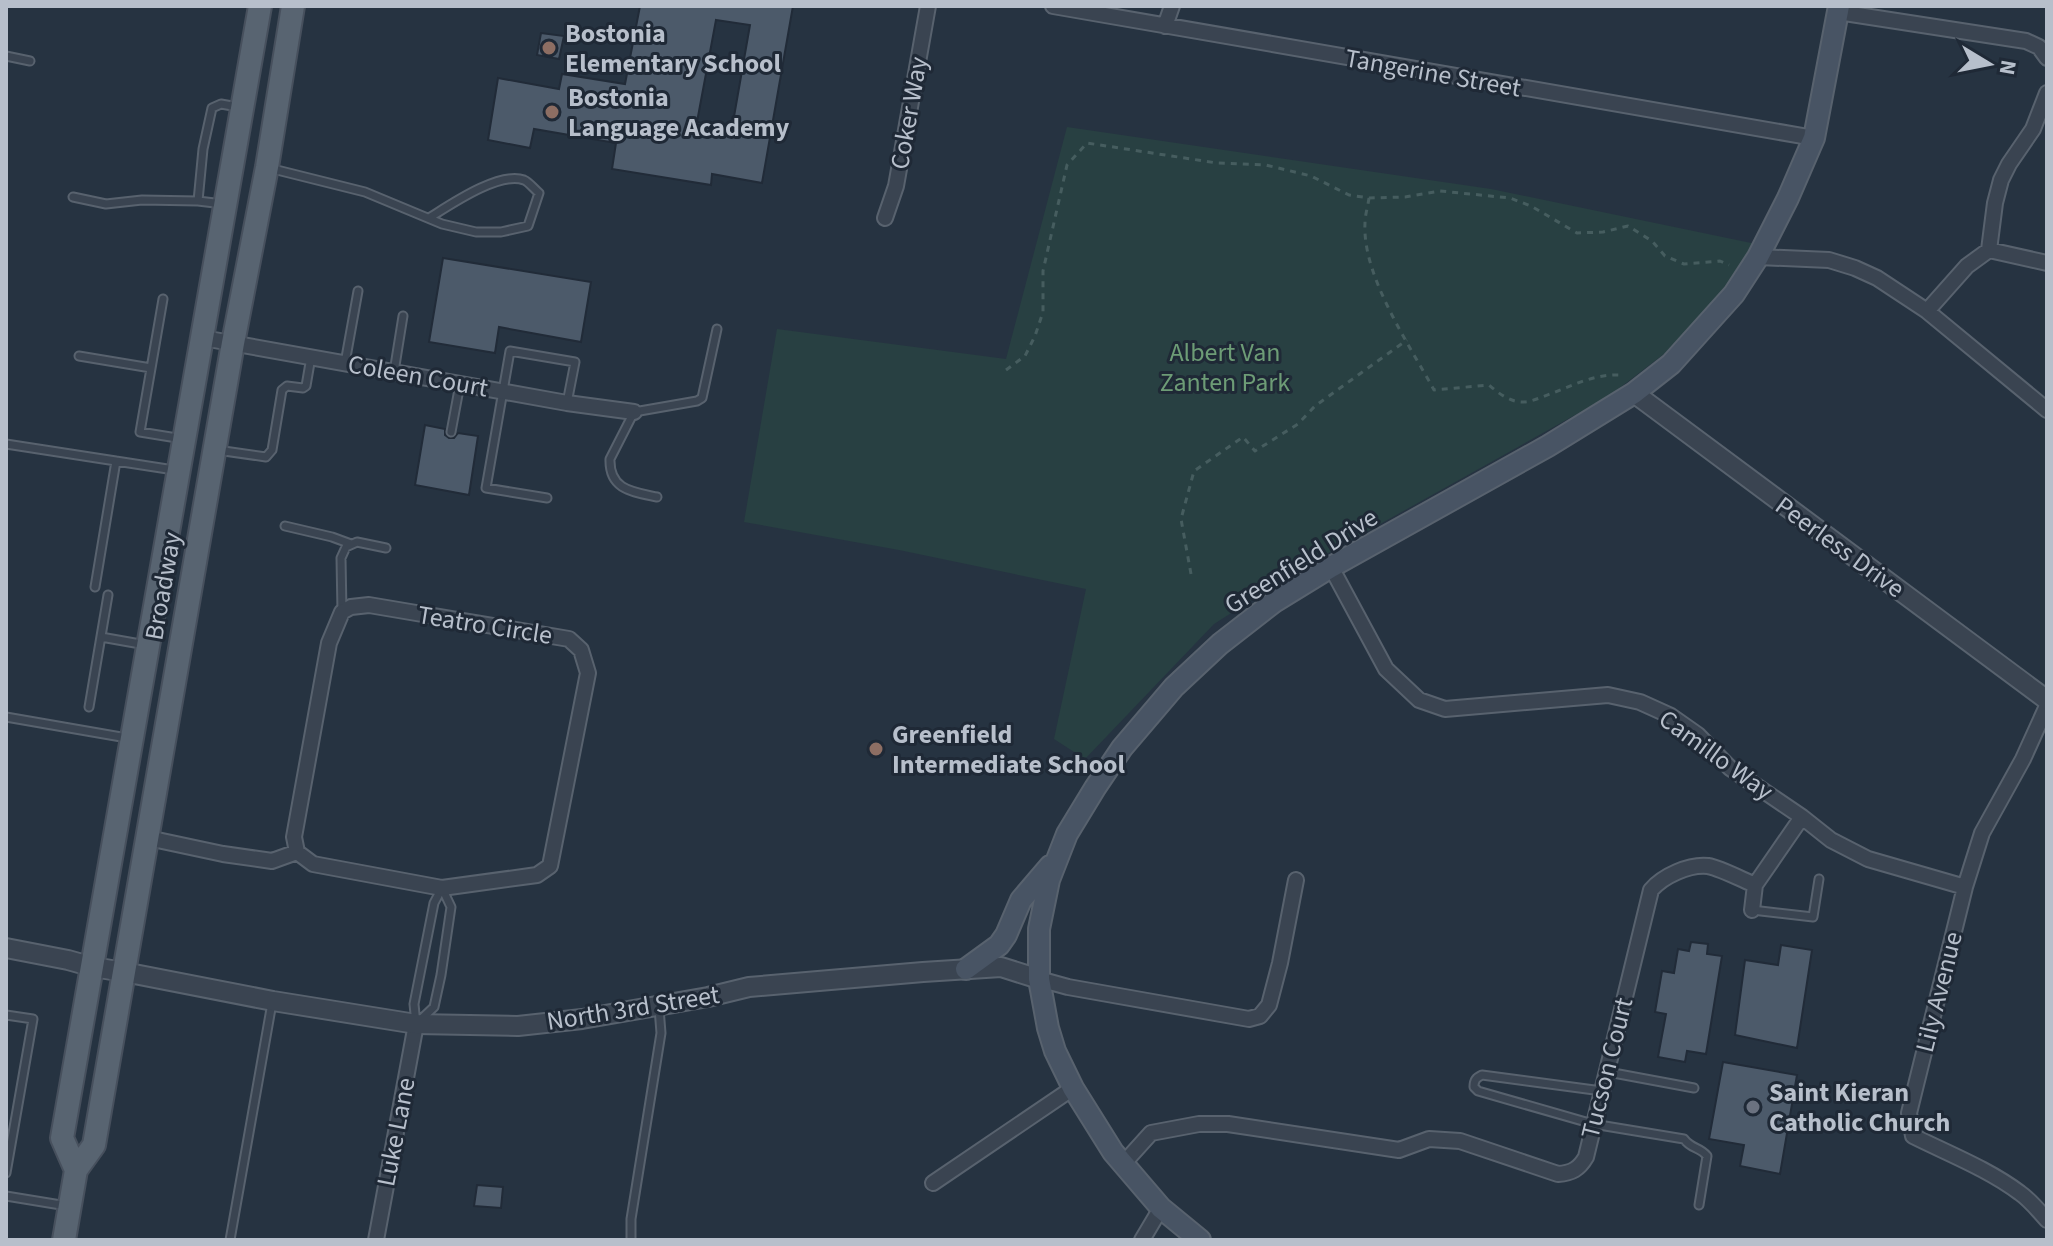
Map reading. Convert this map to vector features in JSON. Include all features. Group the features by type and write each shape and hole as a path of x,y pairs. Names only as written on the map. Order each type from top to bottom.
{"main road":[{"name":"Broadway","path":"76,1170 62,1138 260,6"},
{"name":"Broadway","path":"64,1240 76,1170 94,1145 293,6"},
{"name":"Greenfield Drive","path":"1200,1240 1161,1208 1123,1164 1073,1088 1048,1028 1039,979 1039,929 1057,857 1080,812 1122,748 1174,687 1220,644 1274,602 1548,446 1634,393 1671,364 1734,294 1788,198 1814,138 1838,9"},
{"path":"966,969 999,945 1021,900 1057,857"}],"street":[{"name":"Coker Way","path":"885,218 896,186 928,6"},
{"name":"Tangerine Street","path":"1053,6 1814,138"},
{"path":"1165,26 1172,6"},
{"path":"1838,9 2026,41 2039,47 2047,58"},
{"path":"1927,311 1967,266 1989,250 2001,180 2033,129 2047,93"},
{"path":"1989,250 2047,263"},
{"path":"1753,264 1829,260 1877,278 1927,311 2047,410"},
{"name":"Coleen Court","path":"203,338 567,403 634,412"},
{"name":"Peerless Drive","path":"1634,393 2047,703"},
{"name":"Camillo Way","path":"1331,567 1386,669 1419,700 1445,709 1608,695 1640,702 1671,716 1698,735 1730,768 1831,840 1868,859 1965,887"},
{"name":"Teatro Circle","path":"297,852 313,864 442,888 537,875 550,866 588,673 581,650 569,639 369,605 351,607 342,612"},
{"path":"148,838 272,861 297,852 294,837 329,643 342,612"},
{"name":"Lily Avenue","path":"2047,703 2023,759 1984,828 1965,887 1909,1113 1913,1136 1958,1156 2021,1193 2047,1220"},
{"path":"1752,910 1755,885 1802,817"},
{"name":"Tucson Court","path":"1123,1164 1151,1133 1199,1124 1228,1124 1399,1150 1429,1139 1460,1141 1558,1174 1569,1173 1581,1166 1586,1157 1651,890 1658,882 1677,873 1708,866 1755,885"},
{"name":"North 3rd Street","path":"6,948 273,1001 416,1024 518,1026 582,1019 749,987 1001,967 1068,987 1249,1019 1260,1016 1269,1005 1296,880"},
{"name":"Luke Lane","path":"376,1240 416,1024"},
{"path":"933,1183 1073,1088"},
{"path":"1142,1240 1161,1208"}],"lane":[{"path":"6,56 30,61"},
{"path":"198,201 203,149 212,108 221,104 242,107"},
{"path":"267,167 365,192 442,224 476,232 501,232 528,226 539,193 526,181 508,177 452,203 429,218"},
{"path":"73,197 106,204 142,200 226,204"},
{"path":"345,363 358,291"},
{"path":"163,299 140,432 185,439"},
{"path":"394,372 403,316"},
{"path":"657,497 623,489 609,467 610,459 634,412 702,398 717,329"},
{"path":"547,498 486,488 510,351 575,362 567,403"},
{"path":"79,356 151,368"},
{"path":"215,449 266,457 272,450 282,390 287,386 306,386 311,357"},
{"path":"451,432 460,384"},
{"path":"6,444 180,471"},
{"path":"95,587 116,461"},
{"path":"285,526 351,544"},
{"path":"342,612 341,558 346,547 357,542 386,548"},
{"path":"89,707 108,595"},
{"path":"101,637 150,645"},
{"path":"6,717 133,739"},
{"path":"1752,910 1813,917 1819,879"},
{"path":"416,1024 414,1004 434,903 442,888"},
{"path":"416,1024 434,1007 441,975 451,907 442,888"},
{"path":"230,1240 273,1001"},
{"path":"631,1240 631,1219 661,1033 658,1006"},
{"path":"6,1015 33,1019 6,1173"},
{"path":"1608,1072 1694,1088"},
{"path":"1602,1091 1482,1075 1474,1081 1478,1091 1593,1124 1684,1139 1707,1156 1699,1205"},
{"path":"6,1196 69,1206"}],"path":[{"path":"1006,370 1025,356 1035,336 1043,312 1043,271 1067,165 1087,143 1217,163 1266,165 1311,176 1349,195 1369,198 1405,197 1440,191 1510,198 1531,206 1577,233 1603,232 1628,226 1652,241 1665,256 1684,264 1720,261 1753,264"},
{"path":"1369,198 1365,224 1377,285 1434,390 1489,385 1500,395 1520,403 1583,381 1620,375 1634,393"},
{"path":"1191,574 1181,519 1194,471 1243,437 1255,451 1298,424 1315,406 1407,340"}],"green space":[{"name":"Albert Van Zanten Park","path":"1067,127 1491,189 1756,244 1732,282 1664,354 1609,396 1305,566 1214,624 1085,759 1054,739 1086,589 744,522 777,329 1006,359"}],"building":[{"path":"640,6 793,6 762,183 712,174 711,185 612,169 616,143 534,129 530,148 488,140 498,78 559,89 562,74 625,84","holes":["716,20 750,25 732,128 697,122"]},
{"path":"541,33 564,36 559,59 537,55"},
{"path":"443,258 591,282 581,342 499,327 495,353 429,342"},
{"path":"425,425 445,429 445,435 449,438 454,438 458,433 478,436 469,495 415,485"},
{"path":"1691,942 1708,944 1707,954 1722,956 1706,1054 1687,1051 1685,1062 1658,1057 1666,1014 1655,1012 1662,971 1674,973 1678,949 1689,951"},
{"path":"1781,945 1812,950 1797,1048 1735,1035 1745,960 1778,965"},
{"name":"Saint Kieran Catholic Church","path":"1723,1062 1797,1075 1780,1174 1740,1166 1744,1145 1709,1139"},
{"path":"477,1185 503,1187 501,1208 474,1206"}],"place":[{"name":"Bostonia Elementary School","path":"549,48"},
{"name":"Bostonia Language Academy","path":"552,112"},
{"name":"Greenfield Intermediate School","path":"876,749"},
{"name":"Saint Kieran Catholic Church","path":"1753,1107"}]}
